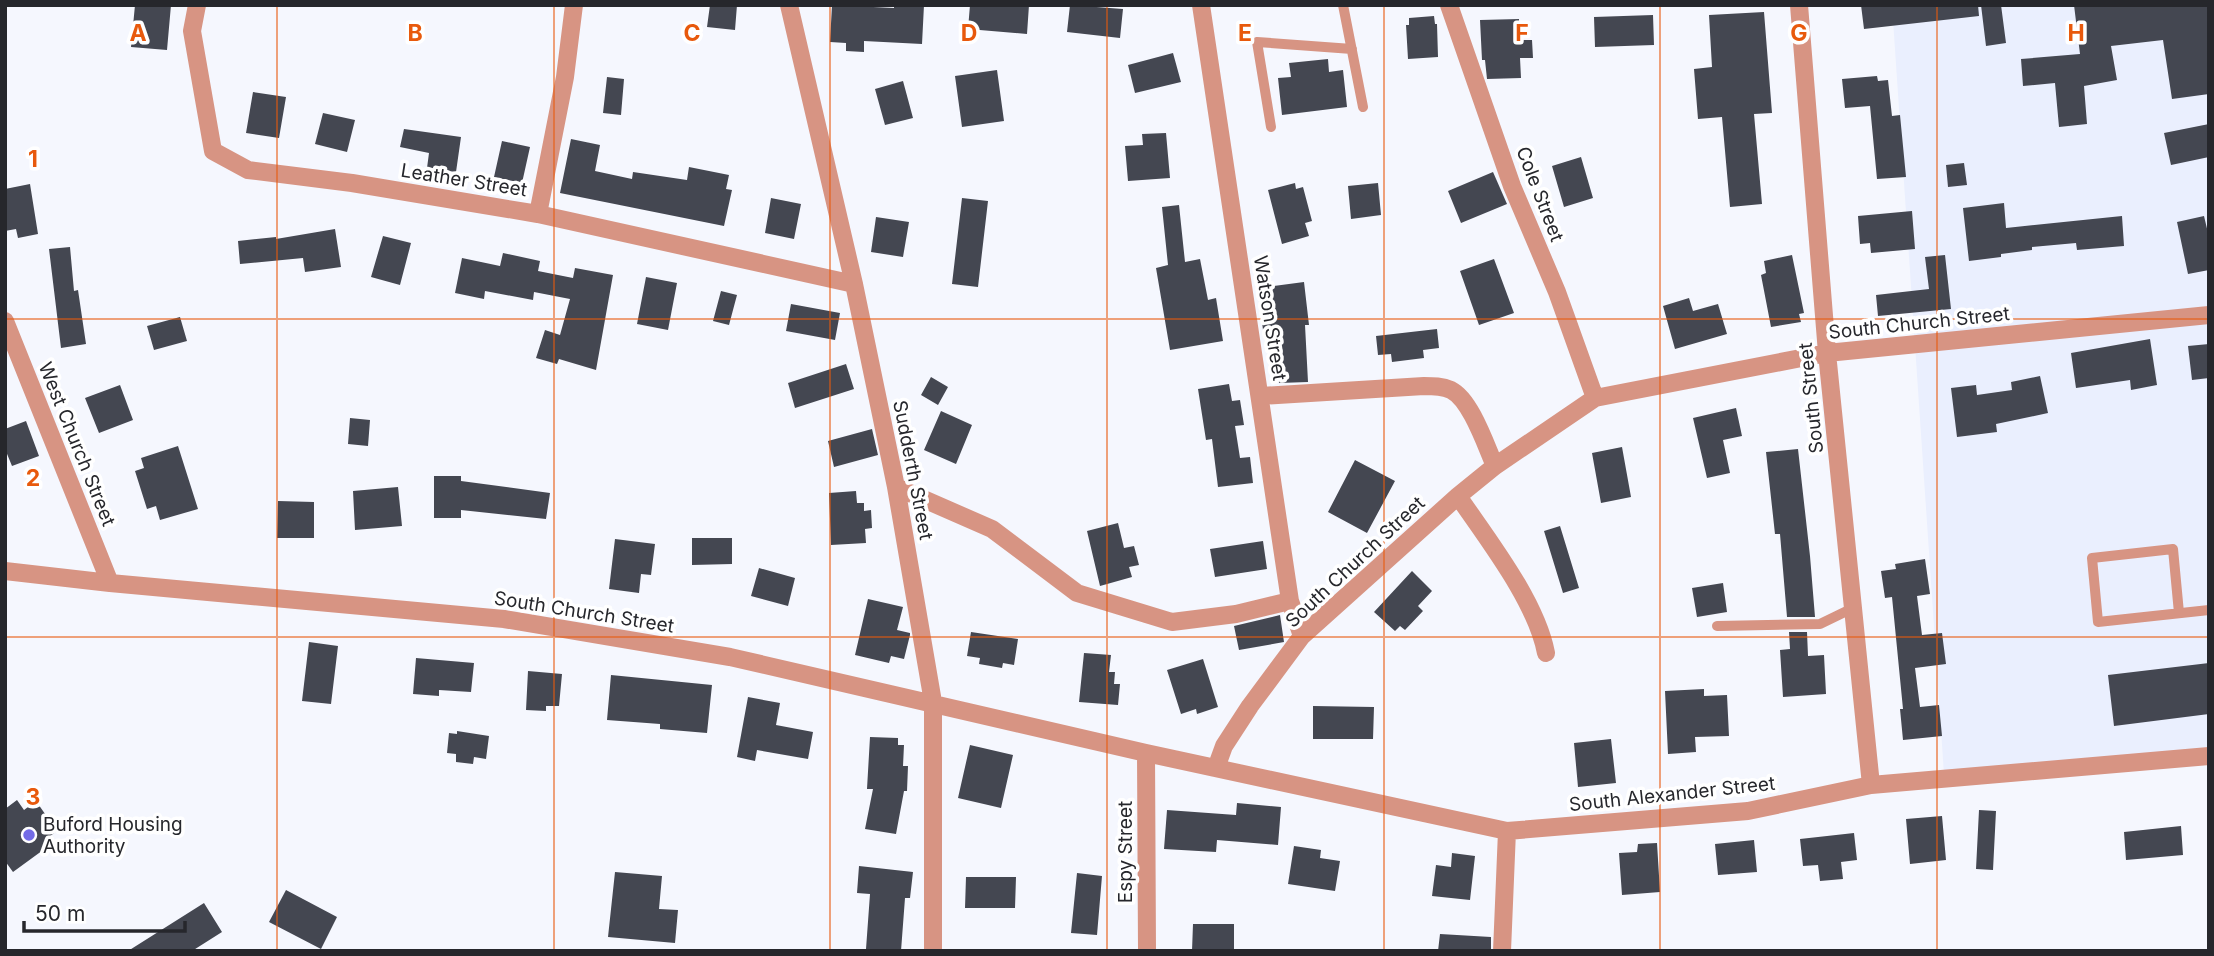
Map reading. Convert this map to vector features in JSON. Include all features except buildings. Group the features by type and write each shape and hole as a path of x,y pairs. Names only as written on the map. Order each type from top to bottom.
{"street":[{"name":"Leather Street","path":"197,5 192,32 213,150 248,170 352,183 538,214 855,284"},
{"path":"538,214 565,77 574,5"},
{"name":"Sudderth Street","path":"789,5 855,284 896,487 933,702 933,951"},
{"name":"Watson Street","path":"1201,5 1290,601 1302,636"},
{"name":"Cole Street","path":"1449,5 1512,186 1557,292 1595,398"},
{"name":"South Street","path":"1799,5 1827,353 1871,785"},
{"name":"South Church Street","path":"1595,398 1827,353 2209,314"},
{"name":"West Church Street","path":"5,321 110,583"},
{"path":"1261,396 1424,386 1448,389 1459,396 1468,409 1494,466"},
{"path":"1546,653 1543,635 1507,567 1458,496 1494,466 1595,398"},
{"path":"896,487 992,529 1077,593 1172,622 1236,614 1290,601"},
{"name":"South Church Street","path":"1216,768 1224,746 1302,636 1458,496"},
{"name":"South Church Street","path":"5,571 504,619 730,657 1146,753"},
{"name":"South Alexander Street","path":"1146,753 1507,831 1748,811 1871,785 2209,756"},
{"name":"Espy Street","path":"1146,753 1147,951"},
{"path":"1503,951 1507,831"}],"lane":[{"path":"1343,5 1363,107"},
{"path":"1270,127 1257,42 1352,49"},
{"path":"2179,612 2172,549 2092,558 2098,622 2209,610"},
{"path":"1717,626 1820,624 1853,608"}],"shaded area":[{"path":"1892,5 2209,5 2209,762 1944,774"}],"place":[{"name":"Buford Housing Authority","path":"29,835"}]}
